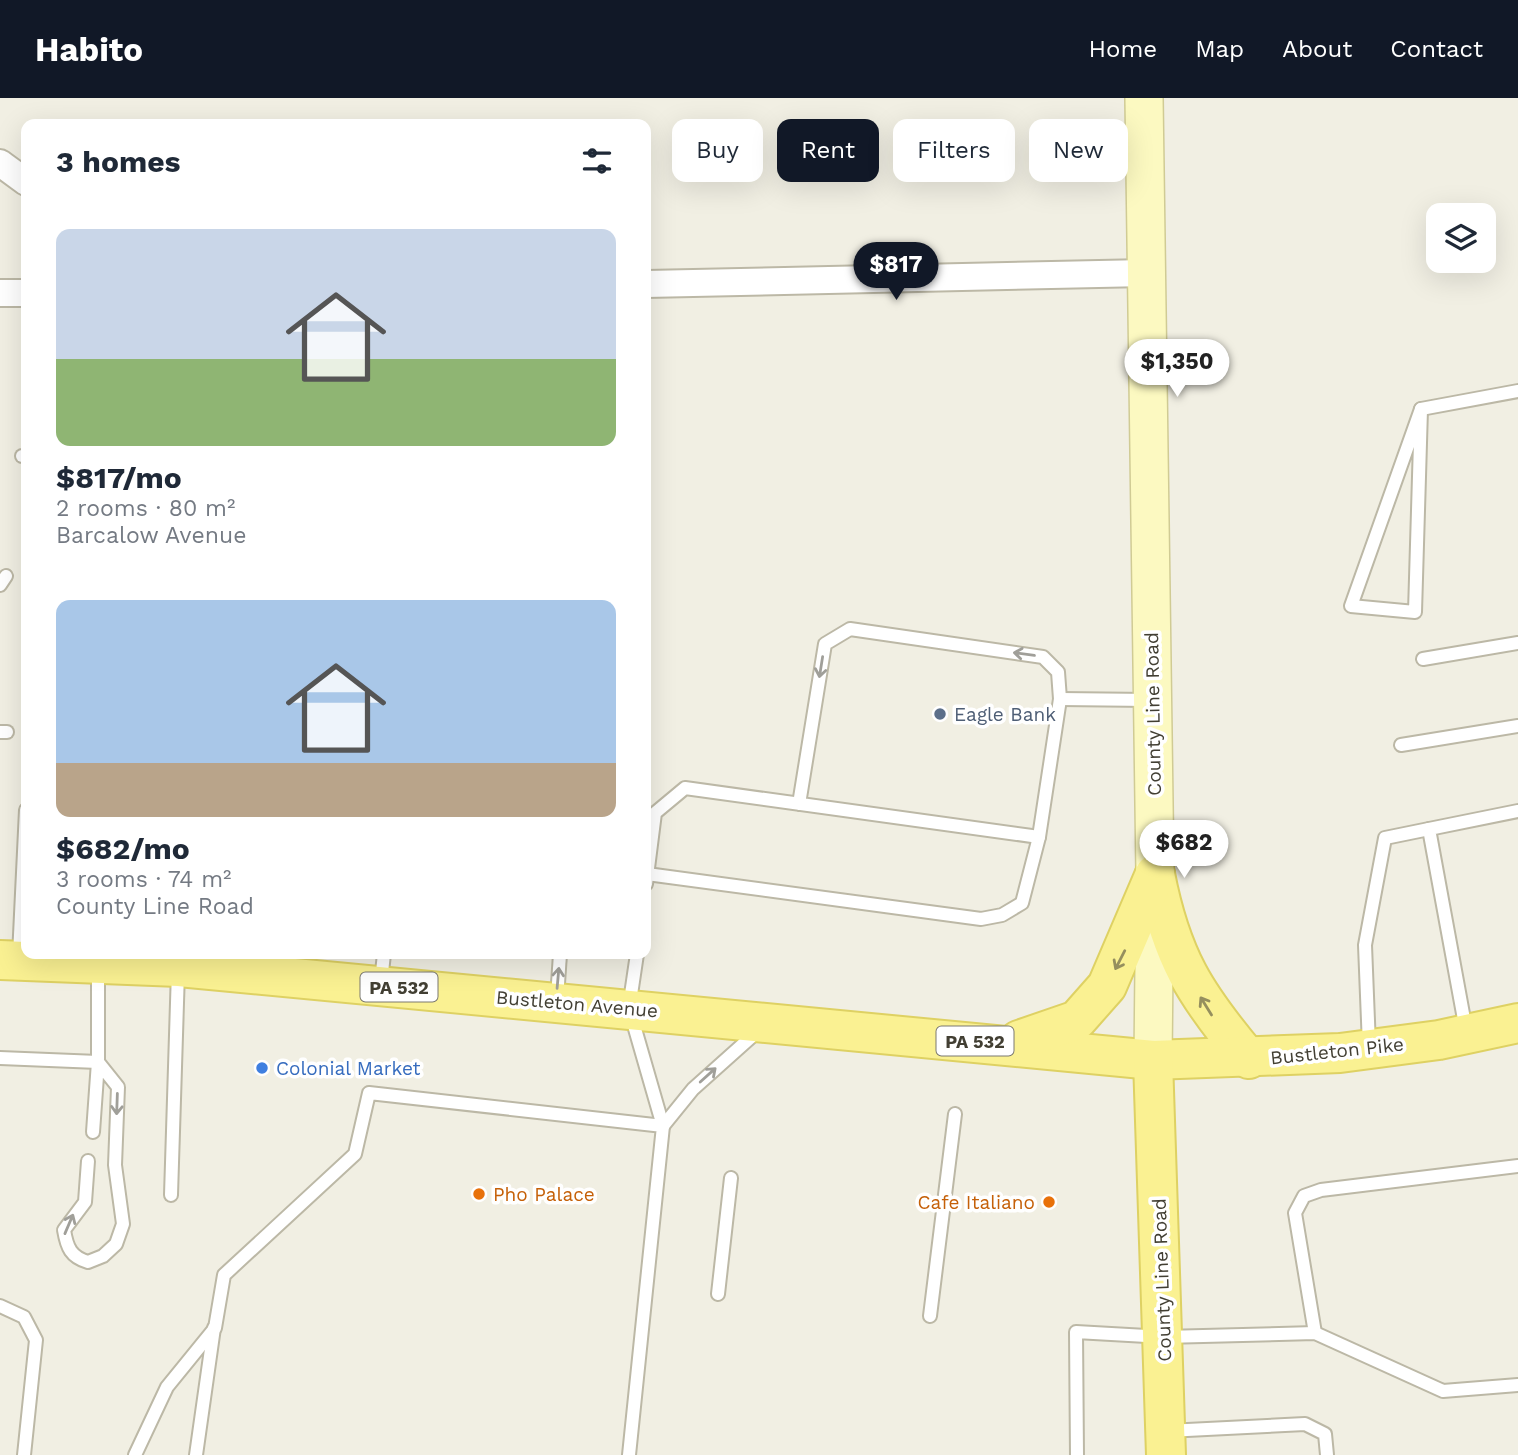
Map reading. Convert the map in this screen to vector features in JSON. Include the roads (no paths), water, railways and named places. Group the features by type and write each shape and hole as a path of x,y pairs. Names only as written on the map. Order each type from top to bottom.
{"main road":[{"name":"County Line Road","path":"1144,98 1155,874 1153,1060 1166,1443"},
{"path":"1004,1044 1077,1020 1107,986 1155,874"},
{"path":"1155,874 1165,925 1185,971 1211,1014 1249,1059"},
{"name":"Bustleton Avenue","path":"9,960 98,963 179,960 383,970 556,1002 1153,1060"},
{"name":"Bustleton Pike","path":"1153,1060 1249,1059 1369,1049 1518,1023"}],"street":[{"path":"0,163 21,178"},
{"path":"651,284 1146,273"},
{"path":"0,293 21,293"}],"lane":[{"path":"1421,410 1518,391"},
{"path":"1421,410 1415,612 1351,606 1356,593 1421,410"},
{"path":"651,880 981,919 1002,915 1022,903 1039,837 1059,699 1058,672 1044,657 850,629 825,644 799,804"},
{"path":"1423,659 1518,643"},
{"path":"1059,699 1153,701"},
{"path":"1401,744 1518,726"},
{"path":"651,842 655,813 685,788 1039,837"},
{"path":"1369,1049 1365,945 1385,838 1518,811"},
{"path":"1429,829 1467,1034"},
{"path":"9,960 21,854"},
{"path":"556,1002 560,959"},
{"path":"629,1455 663,1126 629,1009 636,959"},
{"path":"170,1195 179,960"},
{"path":"93,1132 98,1062 98,963"},
{"path":"663,1126 693,1089 768,1022"},
{"path":"0,1058 98,1062 118,1087 115,1165 123,1224 116,1244 88,1262 75,1258 66,1244 64,1230 85,1202 88,1161"},
{"path":"197,1455 224,1275 355,1154 369,1093 663,1126"},
{"path":"930,1316 955,1114"},
{"path":"1315,1333 1295,1213 1304,1196 1321,1190 1518,1167"},
{"path":"718,1294 731,1178"},
{"path":"0,1307 24,1317 36,1340 27,1449 24,1455"},
{"path":"135,1455 167,1387 215,1328"},
{"path":"1077,1455 1076,1332 1164,1336 1315,1333 1443,1391 1518,1385"},
{"path":"1166,1443 1305,1424 1325,1434 1327,1455"}],"place":[{"name":"Eagle Bank","path":"940,714"},
{"name":"Colonial Market","path":"262,1068"},
{"name":"Pho Palace","path":"479,1194"},
{"name":"Cafe Italiano","path":"1049,1202"}]}
